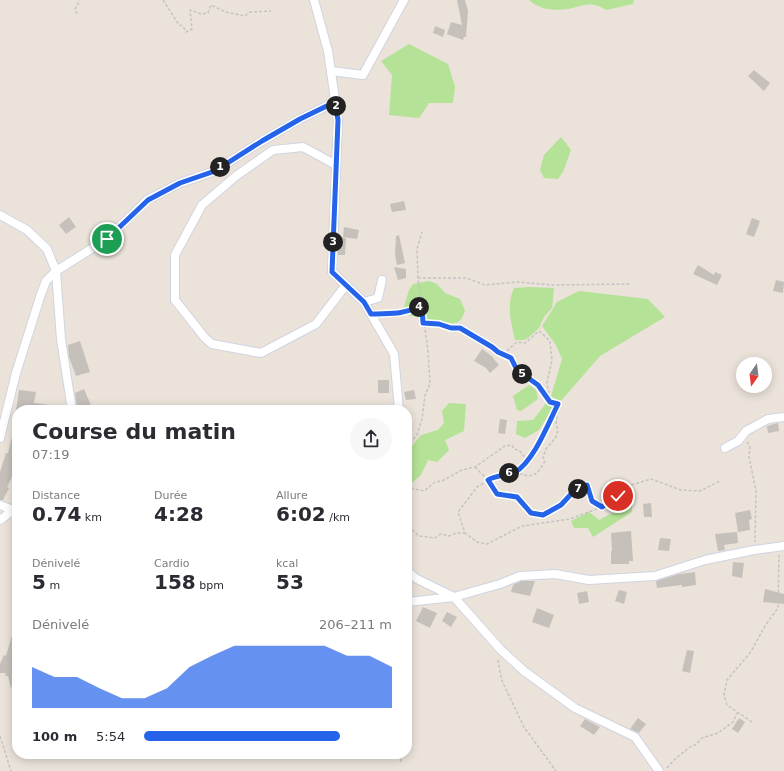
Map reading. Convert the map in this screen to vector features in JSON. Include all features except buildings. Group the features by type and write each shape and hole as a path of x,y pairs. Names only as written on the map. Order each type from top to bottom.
{"street":[{"path":"314,0 328,51 338,120 332,272 364,302 394,354 399,405"},
{"path":"331,71 364,75 404,0"},
{"path":"0,438 16,373 46,281 56,271 107,239 148,200 180,183 215,171 288,126 335,102"},
{"path":"336,165 303,147 273,150 236,176 202,205 175,256 175,300 205,338 212,344 261,353 316,324 346,285"},
{"path":"0,215 27,230 47,249 56,271 61,339 71,405"},
{"path":"364,302 378,298 382,280"},
{"path":"724,448 738,441 746,431 768,419 784,416"},
{"path":"0,505 12,509"},
{"path":"0,520 12,512"},
{"path":"412,601 454,597 500,584 520,576 554,574 589,580 655,576 705,560 781,546"},
{"path":"412,575 416,579 454,597 501,650 524,671 575,708 635,737 659,771"}],"path":[{"path":"77,14 75,10 80,0"},
{"path":"163,0 179,25 183,26 186,32 192,29 190,10 202,14 208,13 211,5 226,12 245,16 250,12 271,11"},
{"path":"412,441 417,435 422,419 425,395 430,384 428,351 418,278 417,249 422,232"},
{"path":"418,278 466,278 484,285 518,282 552,285 630,284"},
{"path":"371,314 396,315 406,313 422,306"},
{"path":"423,323 439,324 451,328 460,328 511,358 517,370 538,385 550,402 558,404"},
{"path":"503,354 517,342 526,343 539,331 550,341 552,360 547,382 550,402"},
{"path":"558,404 532,456 515,472 494,477 477,487 458,512 465,533 477,542 488,544 522,526 570,519 602,507 631,485 652,479 681,490 700,491 720,481"},
{"path":"515,472 524,476 530,476 537,473 541,468 545,461 543,457 546,449 556,437 558,430 556,424 558,404"},
{"path":"743,435 750,446 749,457 756,491 754,550"},
{"path":"412,488 424,491 435,482 442,481 462,470 475,467 505,446 512,445 514,449 519,450 527,460"},
{"path":"475,467 488,480 497,494 517,497 531,513 543,515 561,505 573,492 587,485 592,501 602,507"},
{"path":"412,530 419,536 435,538 441,534 449,536 456,533 465,533"},
{"path":"752,722 727,705 724,694 727,680 750,653 765,626 778,608 781,546"},
{"path":"501,650 498,659 502,681 524,727 556,771"},
{"path":"664,771 676,758 695,745 702,738 718,733 733,722 738,713"},
{"path":"0,736 12,771"}],"green space":[{"path":"529,0 634,0 633,4 606,10 591,4 568,9 552,10 542,8"},
{"path":"409,44 448,64 455,87 453,103 429,103 419,118 389,115 392,75 381,61"},
{"path":"561,137 571,150 563,172 558,179 544,178 540,170 544,155"},
{"path":"429,281 437,284 445,293 460,299 465,311 458,322 447,323 402,314 409,290 413,284"},
{"path":"514,288 554,288 552,308 544,317 539,328 528,338 524,340 515,340 510,314 510,301"},
{"path":"579,291 648,299 665,317 600,356 560,402 551,396 562,359 556,345 542,326 557,302"},
{"path":"529,385 536,390 538,399 521,411 517,410 513,396"},
{"path":"547,402 554,406 539,430 525,438 516,434 517,421 533,420"},
{"path":"449,403 466,404 464,431 445,440 449,450 437,462 428,460 421,475 412,483 412,446 421,435 438,430 444,423 442,411"},
{"path":"625,500 632,501 632,512 593,537 588,528 574,528 571,521 589,512 599,520 616,511"}],"route":[{"path":"107,239 148,200 180,183 215,171 300,119 335,102 338,120 332,272 364,302 371,314 396,315 406,313 422,306 423,323 439,324 451,328 460,328 498,352 511,358 517,370 538,385 550,402 558,404 532,456 515,472 488,480 497,494 517,497 531,513 543,515 561,505 573,492 587,485 592,501 602,507 618,496"}]}
